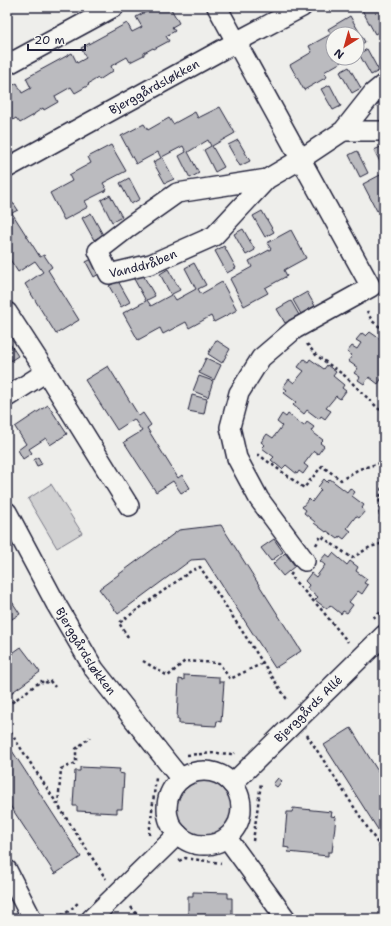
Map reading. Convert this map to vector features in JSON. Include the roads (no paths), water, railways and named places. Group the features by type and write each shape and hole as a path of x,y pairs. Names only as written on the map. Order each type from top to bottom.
{"street":[{"path":"7,65 114,7"},
{"path":"217,7 371,289 295,329 261,358 238,393 230,426 237,458 259,499 305,561"},
{"name":"Bjerggårdsløkken","path":"7,168 302,7"},
{"name":"Vanddråben","path":"267,179 177,193 129,226 98,252 109,274 151,264 214,236 267,179 301,159 343,131 373,92 384,84"},
{"path":"343,131 384,131"},
{"path":"7,312 129,506"},
{"path":"7,397 46,372"},
{"name":"Bjerggårdsløkken","path":"7,512 60,612 94,669 181,779"},
{"name":"Bjerggårds Allé","path":"232,784 384,635"},
{"path":"207,771 221,775 232,784 240,797 241,812 237,826 227,838 215,844 202,846 189,842 178,834 170,821 167,806 171,791 181,779 194,773 207,771"},
{"path":"91,919 178,834"},
{"path":"227,838 286,919"},
{"path":"7,870 32,919"}]}
